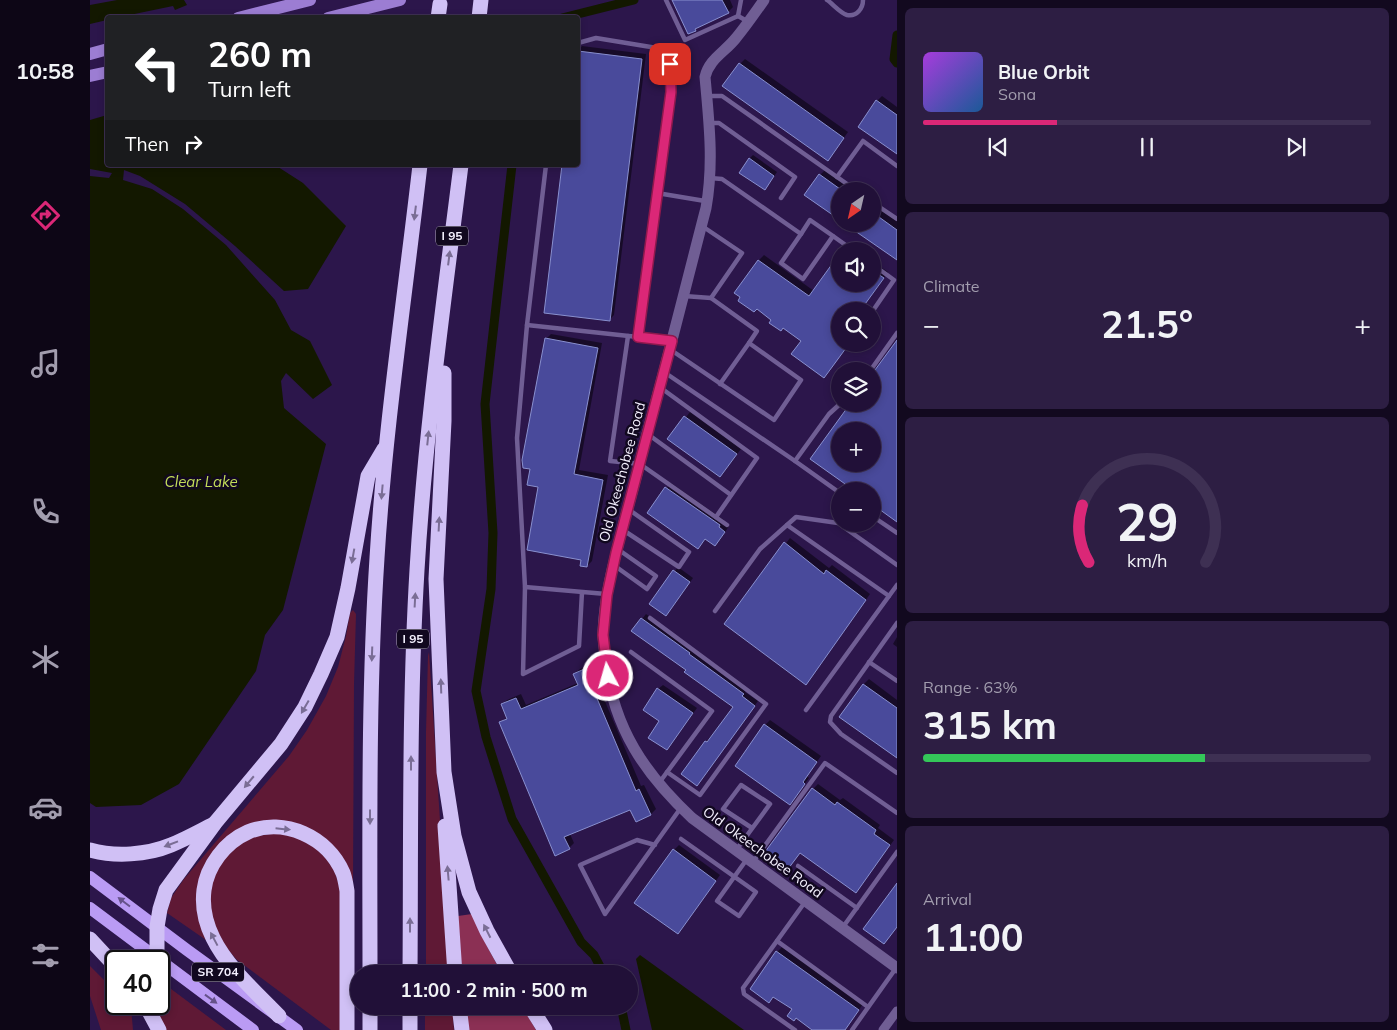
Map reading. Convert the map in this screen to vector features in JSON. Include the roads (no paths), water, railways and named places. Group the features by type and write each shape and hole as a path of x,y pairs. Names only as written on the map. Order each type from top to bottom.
{"highway":[{"path":"479,15 481,0"},
{"path":"370,965 370,737 379,527 420,167"},
{"name":"I 95","path":"410,965 411,701 421,504 461,167"},
{"path":"443,306 444,421 436,579 445,836 455,965"},
{"path":"157,950 157,927 166,890 215,823 281,744 305,707 321,674 337,637 348,588 368,476 387,444"},
{"path":"444,772 454,836 469,892 487,931 506,965"},
{"path":"90,850 112,854 139,853 170,846 215,823"},
{"path":"279,1016 223,954 214,940 204,912 204,890 209,872 219,854 241,836 262,828 295,830 311,837 334,858 343,873 347,891 347,1030"},
{"path":"90,939 105,955"},
{"path":"140,1015 148,1030"},
{"path":"150,1015 159,1030"},
{"path":"370,1015 370,1030"},
{"path":"410,1015 410,1030"},
{"path":"460,1015 462,1030"},
{"path":"535,1015 544,1030"}],"main road":[{"path":"250,15 310,0"},
{"path":"340,15 400,0"},
{"path":"90,54 105,50"},
{"path":"90,76 105,73"},
{"name":"SR 704","path":"90,877 297,1030"},
{"name":"SR 704","path":"90,908 145,950"},
{"name":"SR 704","path":"170,969 253,1030"}],"street":[{"name":"Old Okeechobee Road","path":"764,0 743,19 733,42 709,66 705,77 711,146 707,202 613,565 607,595 603,635 608,676 619,719 631,743 658,784 681,808 897,968"},
{"path":"883,1030 897,1011"}],"lane":[{"path":"666,0 685,40 743,19 741,0"},
{"path":"827,0 850,15 861,9 863,0"},
{"path":"580,42 596,38 669,50 671,92 638,337"},
{"path":"707,96 722,96 844,182"},
{"path":"709,123 719,123 795,177 780,198"},
{"path":"837,177 863,141 897,166"},
{"path":"546,167 526,325 517,438 525,587 523,674 579,646 582,592"},
{"path":"710,178 722,178 801,234"},
{"path":"657,193 707,202"},
{"path":"881,208 897,220"},
{"path":"833,236 803,279 781,263 810,220 833,236 841,242"},
{"path":"701,226 742,253 711,298"},
{"path":"879,302 894,280 881,271"},
{"path":"683,296 711,298 757,331 720,384"},
{"path":"526,325 638,337 671,345 720,384 774,420 801,380 749,343"},
{"path":"876,362 897,333"},
{"path":"628,336 610,461 640,464 727,525"},
{"path":"664,372 831,487"},
{"path":"660,387 757,458 716,517"},
{"path":"795,461 831,412"},
{"path":"647,435 731,495"},
{"path":"622,529 679,567 689,552 628,508"},
{"path":"715,611 760,549 796,517 838,523 897,565"},
{"path":"881,522 897,533"},
{"path":"787,525 889,596"},
{"path":"613,565 647,590 656,576 617,548"},
{"path":"806,710 897,585"},
{"path":"525,587 607,595"},
{"path":"650,618 766,704 700,795 667,772"},
{"path":"897,623 831,716 830,722 841,734 897,773"},
{"path":"631,652 712,711 658,784"},
{"path":"869,662 897,681"},
{"path":"681,839 734,877 756,892 739,916 717,901 734,877 750,860 825,763 897,813"},
{"path":"736,850 770,804 741,785 723,808 752,828"},
{"path":"655,845 637,840 580,865 605,914 655,845 681,808"},
{"path":"842,928 897,852"},
{"path":"798,866 856,908"},
{"path":"795,1030 744,994 743,988 806,901"},
{"path":"777,941 868,1007"},
{"path":"852,1030 897,968"}],"water":[{"path":"117,0 184,0 187,5 175,10 173,6 130,15 105,15 105,20 90,24 90,5"},
{"name":"Clear Lake","path":"105,116 105,167 278,167 303,183 346,226 308,289 284,291 185,204 140,176 124,170 123,180 152,189 183,209 226,245 275,300 291,330 310,341 332,385 313,399 286,373 281,381 284,408 326,444 283,610 265,635 256,671 179,784 141,805 96,807 90,803 90,176 109,178 112,173 90,169 90,120"},
{"path":"640,955 744,1030 652,1030 636,959"}],"waterway":[{"path":"574,15 634,0"},
{"path":"897,35 894,59 897,63"},
{"path":"512,167 485,404 493,533 491,589 476,691 486,737 512,819 581,942 594,955 599,965"},
{"path":"623,1015 626,1030"}]}
